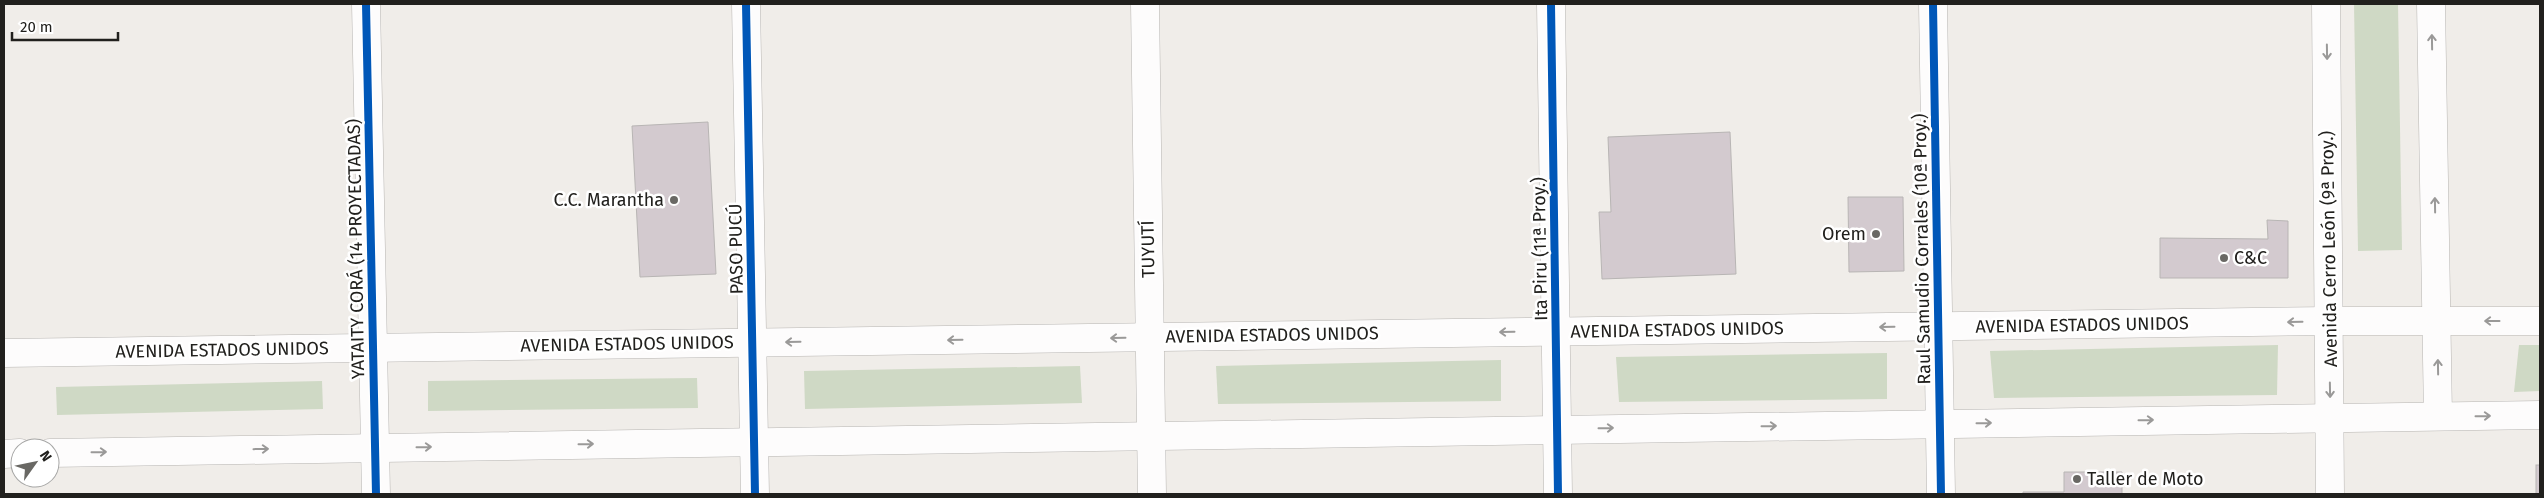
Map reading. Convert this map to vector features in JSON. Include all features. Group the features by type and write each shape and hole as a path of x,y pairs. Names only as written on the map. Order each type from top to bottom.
{"main road":[{"name":"YATAITY CORÁ (14 PROYECTADAS)","path":"366,4 376,494"},
{"name":"PASO PUCÚ","path":"746,4 755,494"},
{"name":"TUYUTÍ","path":"1145,4 1152,494"},
{"name":"Ita Piru (11ª Proy.)","path":"1551,4 1558,494"},
{"name":"Raul Samudio Corrales (10ª Proy.)","path":"1933,4 1942,494"},
{"name":"Avenida Cerro León (9ª Proy.)","path":"2326,4 2330,494"},
{"path":"2431,4 2438,416"},
{"name":"AVENIDA ESTADOS UNIDOS","path":"4,352 2329,321 2540,321"},
{"path":"60,453 2540,415"}],"green space":[{"path":"2354,4 2398,4 2402,250 2358,251"},
{"path":"2278,345 2277,395 1994,398 1990,351"},
{"path":"2519,345 2540,345 2540,391 2514,392"},
{"path":"1887,353 1887,399 1619,402 1616,357"},
{"path":"1501,360 1501,401 1218,404 1216,366"},
{"path":"1080,366 1082,403 805,409 804,371"},
{"path":"697,378 698,408 428,411 428,381"},
{"path":"322,381 323,409 57,415 56,387"}],"building":[{"name":"C.C. Marantha","path":"708,122 716,274 640,277 632,126"},
{"path":"1730,132 1736,274 1602,279 1599,212 1611,212 1608,137"},
{"name":"Orem","path":"1848,197 1903,197 1904,271 1849,272"},
{"name":"C&C","path":"2267,220 2288,221 2288,278 2160,278 2160,238 2268,239"},
{"path":"2536,465 2540,465 2540,494 2536,494"},
{"path":"2064,472 2122,472 2122,494 2023,494 2023,492 2064,492"}],"cycle path":[{"path":"366,4 376,494"},
{"path":"746,4 755,494"},
{"path":"1551,4 1558,494"},
{"path":"1933,4 1941,494"}],"place":[{"name":"C.C. Marantha","path":"674,200"},
{"name":"Orem","path":"1876,234"},
{"name":"C&C","path":"2224,258"},
{"name":"Taller de Moto","path":"2077,479"}]}
